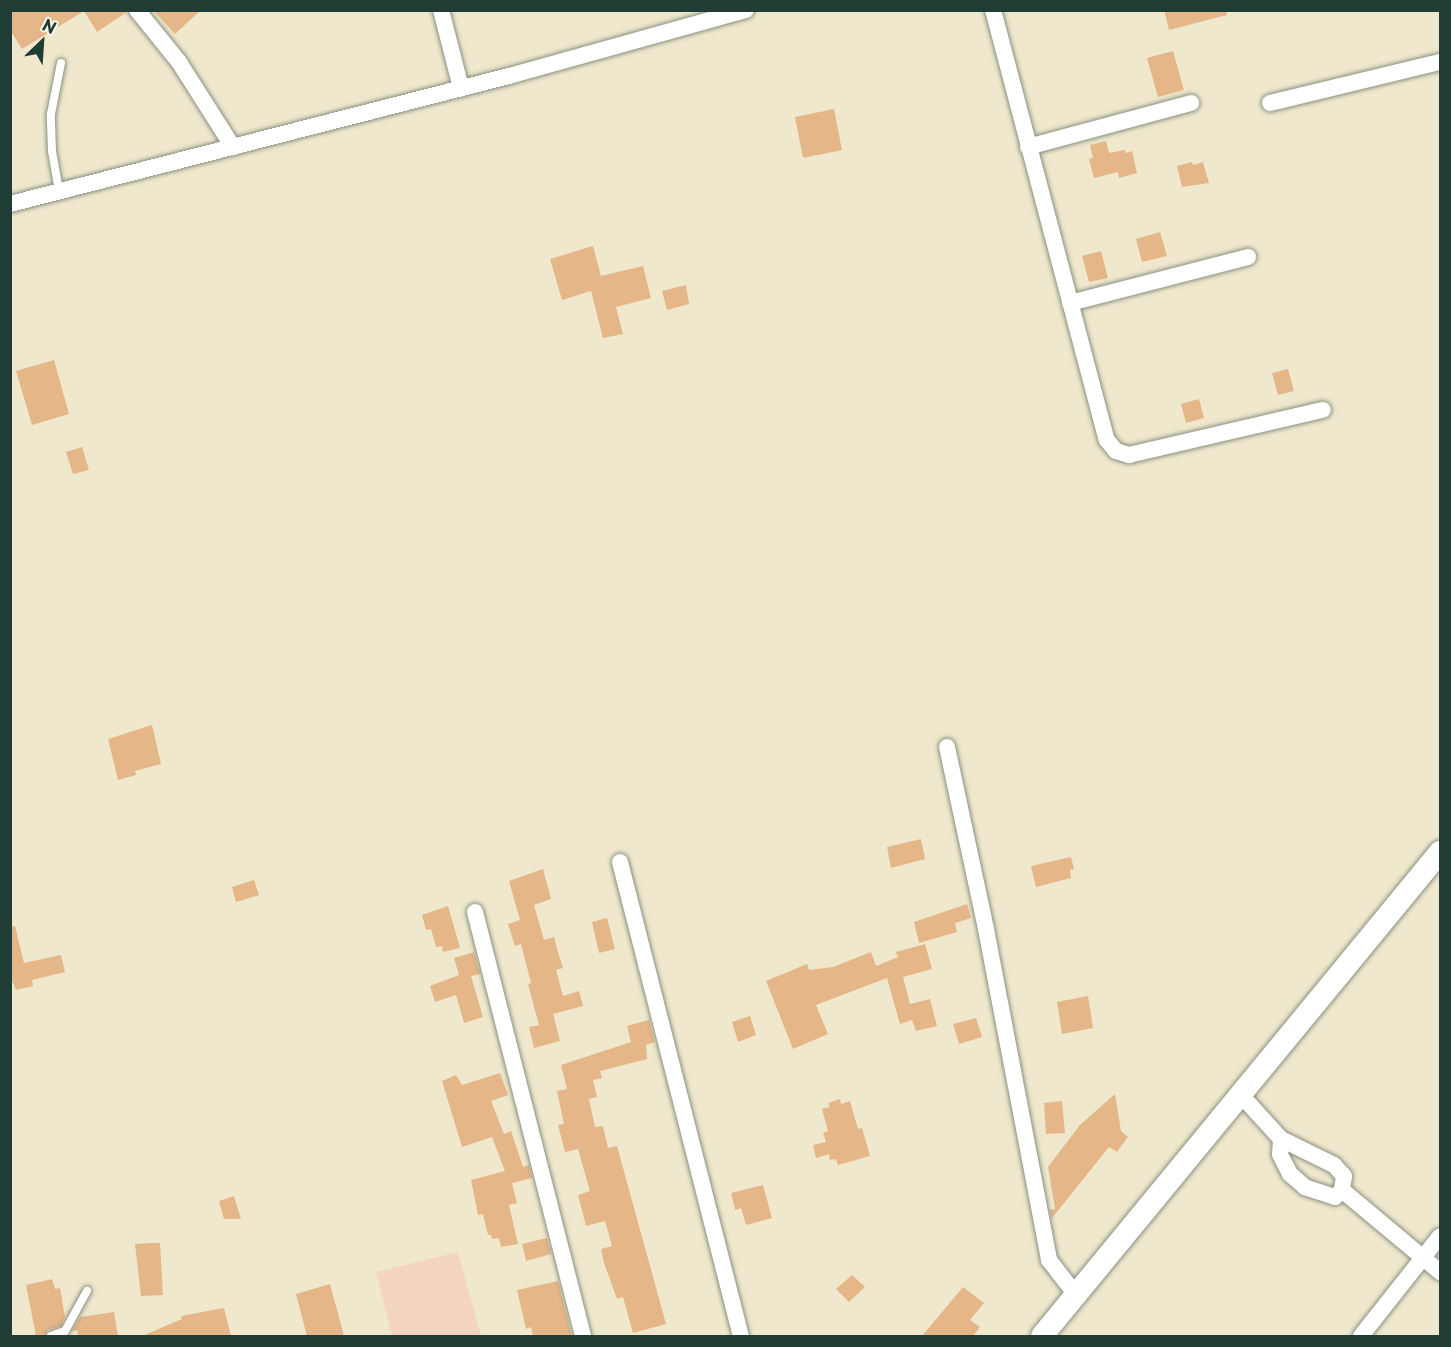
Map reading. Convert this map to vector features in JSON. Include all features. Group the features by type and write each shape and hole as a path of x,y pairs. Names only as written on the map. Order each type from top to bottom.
{"main road":[{"path":"1042,1336 1440,852"}],"street":[{"path":"137,10 179,62 233,147"},
{"path":"441,10 461,88"},
{"path":"10,204 461,88 746,10"},
{"path":"993,10 1107,440 1116,451 1129,455 1323,410"},
{"path":"1270,104 1440,62"},
{"path":"1028,147 1191,103"},
{"path":"1070,303 1248,257"},
{"path":"947,747 986,929 1049,1260 1077,1295"},
{"path":"620,862 741,1336"},
{"path":"475,912 582,1336"},
{"path":"1241,1095 1281,1139 1334,1165 1344,1176 1342,1190 1335,1197 1305,1187 1290,1174 1280,1154 1281,1139"},
{"path":"1342,1190 1440,1272"},
{"path":"1361,1336 1440,1236"}],"lane":[{"path":"59,191 52,152 51,114 61,63"},
{"path":"51,1336 65,1331 87,1291"}],"shaded area":[{"path":"458,1252 481,1336 392,1336 376,1272"}],"building":[{"path":"10,10 127,10 127,12 97,32 84,11 22,49 10,30"},
{"path":"153,10 201,10 175,34"},
{"path":"1164,10 1226,10 1227,15 1169,30"},
{"path":"1173,51 1184,90 1158,97 1147,58"},
{"path":"834,109 842,150 803,158 795,117"},
{"path":"1106,141 1109,153 1132,151 1137,173 1119,178 1118,172 1094,178 1089,159 1093,158 1090,145"},
{"path":"1192,162 1193,165 1203,162 1209,183 1182,187 1177,166"},
{"path":"1160,232 1167,256 1142,262 1136,239"},
{"path":"593,246 601,276 643,266 651,298 616,307 623,334 603,338 591,291 562,300 550,259"},
{"path":"1101,251 1108,278 1089,282 1082,256"},
{"path":"686,285 689,304 667,310 662,291"},
{"path":"54,360 69,414 32,425 16,371"},
{"path":"1288,369 1294,391 1278,395 1272,373"},
{"path":"1199,399 1204,418 1186,423 1181,404"},
{"path":"82,447 89,470 73,474 66,452"},
{"path":"152,725 161,764 135,771 136,775 118,780 108,739"},
{"path":"921,839 925,859 891,868 887,847"},
{"path":"1071,857 1074,869 1070,870 1071,878 1036,887 1031,866"},
{"path":"543,869 551,899 534,905 544,940 554,937 563,968 556,970 563,996 579,991 583,1006 553,1014 560,1041 534,1048 529,1027 539,1025 528,984 531,983 521,944 515,946 508,924 520,920 509,881"},
{"path":"254,880 259,895 236,902 232,887"},
{"path":"967,904 971,918 955,923 957,932 919,943 914,922"},
{"path":"448,906 460,948 443,952 442,946 436,947 431,929 426,930 422,915"},
{"path":"607,918 615,949 599,953 592,922"},
{"path":"15,926 24,963 61,955 65,972 32,980 33,986 16,990 10,976 10,927"},
{"path":"925,944 932,969 903,977 910,1004 930,999 937,1026 916,1031 912,1020 900,1024 887,978 816,1005 828,1034 793,1049 766,981 807,964 809,970 833,967 871,952 876,966 898,957 896,952"},
{"path":"474,952 480,974 471,976 483,1017 464,1023 456,995 435,1002 430,986 459,975 454,958"},
{"path":"1088,996 1093,1028 1062,1034 1057,1002"},
{"path":"750,1016 756,1035 738,1042 732,1022"},
{"path":"976,1018 982,1037 959,1044 953,1024"},
{"path":"649,1020 655,1042 646,1045 647,1059 600,1071 602,1078 593,1080 597,1097 589,1099 595,1127 603,1126 608,1148 617,1146 666,1324 633,1333 623,1297 617,1299 604,1263 601,1249 612,1246 605,1221 586,1226 578,1195 590,1191 578,1149 565,1152 558,1125 564,1124 557,1091 567,1089 561,1065 631,1042 627,1026"},
{"path":"500,1073 508,1095 491,1101 504,1134 511,1131 523,1167 529,1165 532,1178 512,1183 517,1203 509,1205 518,1244 501,1247 499,1238 492,1239 491,1235 488,1235 483,1214 478,1215 471,1180 505,1171 492,1137 462,1147 442,1081 456,1075 462,1085"},
{"path":"1115,1094 1121,1131 1128,1137 1117,1152 1109,1147 1052,1218 1050,1210 1055,1209 1048,1167 1080,1125"},
{"path":"840,1099 841,1104 850,1101 858,1129 862,1128 870,1156 838,1165 836,1159 830,1160 829,1154 816,1158 813,1145 826,1142 823,1133 828,1131 822,1109 830,1107 828,1103"},
{"path":"1062,1101 1065,1133 1046,1134 1044,1103"},
{"path":"763,1185 772,1218 746,1225 741,1208 735,1210 731,1193"},
{"path":"234,1196 241,1219 224,1219 219,1201"},
{"path":"547,1238 551,1254 526,1261 522,1244"},
{"path":"160,1243 163,1295 141,1296 135,1244"},
{"path":"852,1275 865,1287 849,1302 836,1289"},
{"path":"52,1279 55,1289 60,1288 65,1317 61,1326 48,1330 45,1336 36,1336 26,1285"},
{"path":"558,1281 572,1336 533,1336 531,1327 526,1329 517,1290"},
{"path":"330,1284 344,1336 307,1336 296,1294"},
{"path":"963,1287 984,1303 970,1320 980,1327 973,1336 922,1336"},
{"path":"224,1308 231,1336 142,1336 182,1319 181,1316"},
{"path":"114,1312 118,1336 78,1336 77,1330 72,1331 80,1317"}]}
